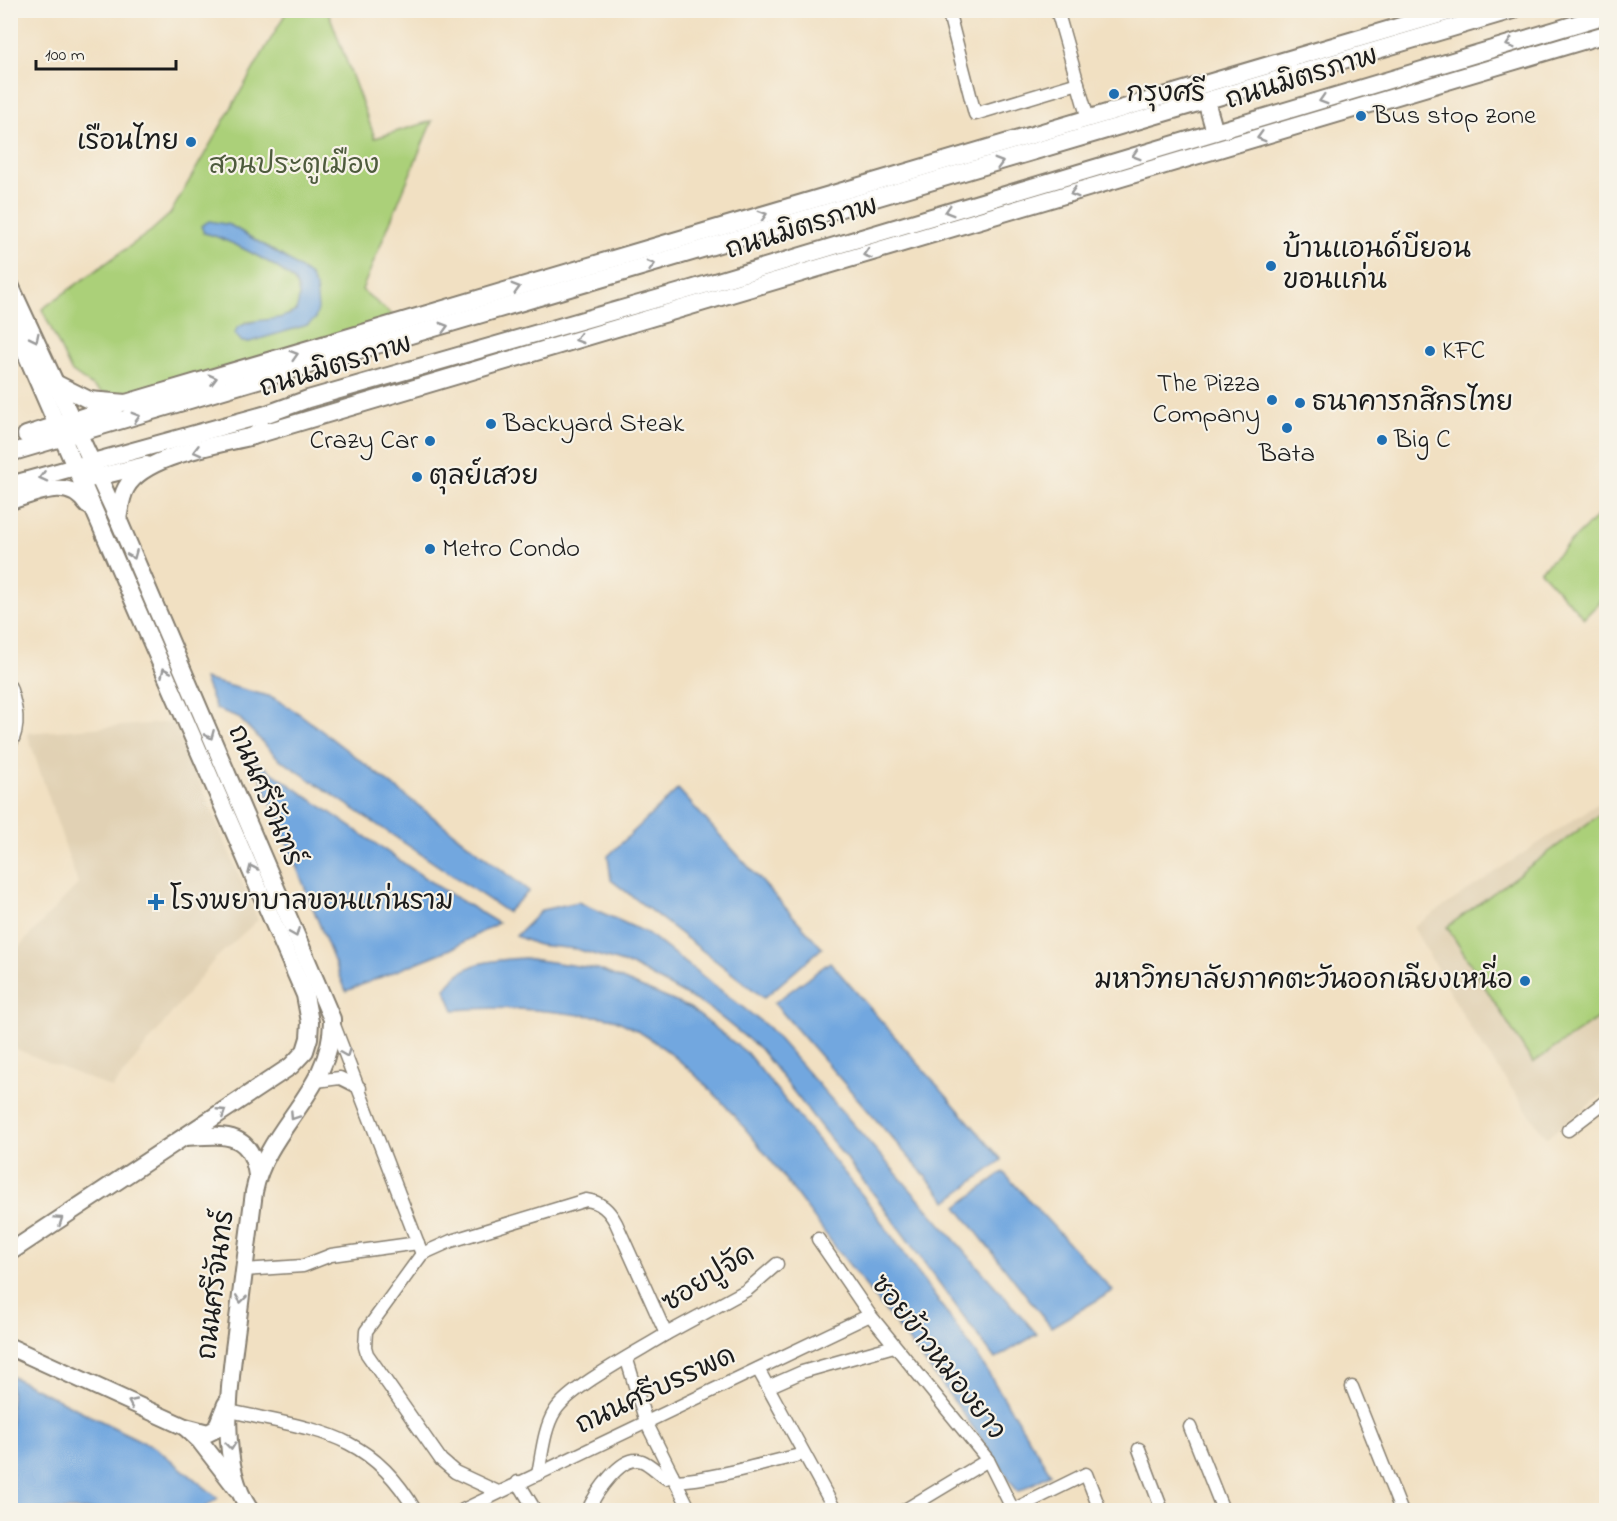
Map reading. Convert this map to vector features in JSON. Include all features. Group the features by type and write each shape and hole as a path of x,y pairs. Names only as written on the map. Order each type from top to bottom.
{"main road":[{"path":"1456,10 1480,20"},
{"name":"ถนนมิตรภาพ","path":"243,371 1456,10"},
{"name":"ถนนมิตรภาพ","path":"10,453 69,429 295,370 1512,10"},
{"name":"ถนนมิตรภาพ","path":"87,473 308,399 486,349 1606,15"},
{"path":"1538,54 1554,31"},
{"name":"ถนนมิตรภาพ","path":"10,485 155,463 253,436 1606,34"},
{"path":"1332,64 1352,41"},
{"path":"1418,72 1443,82"},
{"path":"1206,101 1215,132"},
{"path":"998,215 1018,190"},
{"path":"715,230 741,238"},
{"path":"872,234 903,243"},
{"path":"602,279 620,258"},
{"name":"ถนนศรีจันทร์","path":"10,285 49,386 87,473 99,524 258,882 305,995 310,1022 305,1051 291,1066 185,1137"},
{"path":"612,329 631,306"},
{"name":"ถนนศรีจันทร์","path":"10,316 49,386"},
{"path":"486,349 514,358"},
{"path":"18,437 69,429 126,403 243,371 295,370"},
{"path":"18,437 43,419 49,386 89,400 126,403"},
{"path":"253,436 308,399"},
{"path":"118,519 126,488 137,474 155,463"},
{"path":"10,501 58,487 87,473"},
{"name":"ถนนศรีจันทร์","path":"87,473 118,519 332,1019 328,1055 316,1082 264,1160 258,1175 229,1394 231,1454 247,1504"},
{"path":"58,487 72,489 83,498 99,524"},
{"path":"10,1252 185,1137 217,1136 238,1139 255,1160 258,1175"},
{"path":"10,1347 185,1428 208,1433 216,1429 229,1394"},
{"path":"185,1428 200,1441 247,1504"}],"street":[{"path":"948,10 975,114 1077,82"},
{"path":"1057,10 1088,119"},
{"path":"10,687 16,707 17,724 10,745"},
{"path":"332,1019 420,1248"},
{"path":"316,1082 340,1078 360,1088"},
{"path":"1568,1130 1606,1101"},
{"path":"244,1270 303,1266 331,1255 420,1248 451,1241 586,1200 594,1201 607,1209 616,1223 666,1334"},
{"name":"ซอยข้าวหมองยาว","path":"818,1239 870,1315 988,1460 1013,1510"},
{"path":"420,1248 369,1324 365,1347 448,1467 498,1492"},
{"name":"ซอยปูจัด","path":"538,1474 550,1420 556,1409 585,1384 666,1334 747,1290 777,1264"},
{"name":"ถนนศรีบรรพด","path":"463,1510 870,1315"},
{"path":"768,1387 802,1372 894,1346"},
{"path":"627,1360 646,1422 690,1510"},
{"path":"758,1369 835,1510"},
{"path":"1352,1387 1401,1510"},
{"path":"230,1412 346,1440 389,1473 415,1510"},
{"path":"1191,1427 1222,1510"},
{"path":"1139,1449 1161,1510"},
{"path":"588,1510 596,1494 611,1475 631,1460 641,1461 666,1478 673,1478 730,1474 748,1467 804,1454"},
{"path":"905,1510 988,1460"},
{"path":"1013,1510 1086,1474 1100,1510"},
{"path":"518,1482 535,1510"}],"shaded area":[{"name":"โรงพยาบาลขอนแก่นราม","path":"174,722 258,920 215,959 112,1088 11,1047 11,955 78,884 27,733"},
{"name":"มหาวิทยาลัยภาคตะวันออกเฉียงเหนี่อ","path":"1606,798 1606,1092 1546,1138 1474,1034 1413,927"}],"green space":[{"name":"สวนประตูเมือง","path":"287,11 328,11 375,138 432,121 362,290 396,318 128,396 101,392 71,371 42,309 151,231 170,214","holes":["230,225 282,256 310,276 307,325 249,342 245,322 276,320 296,311 299,298 298,288 290,277 268,262 204,233"]},
{"path":"1606,508 1606,596 1584,618 1540,571"},
{"name":"มหาวิทยาลัยภาคตะวันออกเฉียงเหนี่อ","path":"1606,810 1606,1012 1533,1063 1447,927"}],"water":[{"path":"209,221 230,225 282,256 310,276 316,288 318,309 315,319 307,325 242,342 235,334 237,328 251,322 289,315 296,311 299,291 290,277 268,262 204,233 201,226"},
{"path":"204,679 272,697 300,714 529,891 507,912 278,758 238,717 216,709"},
{"path":"254,760 437,886 498,923 451,949 346,991"},
{"path":"678,789 822,948 764,998 611,880 608,856"},
{"path":"578,902 647,933 768,1027 1037,1334 995,1359 876,1197 760,1049 709,1008 633,966 576,949 538,945 516,936 542,910"},
{"path":"524,958 598,969 690,1008 747,1053 863,1196 979,1358 1051,1474 1018,1492 907,1338 765,1153 710,1089 680,1061 649,1038 612,1019 517,1009 454,1010 445,989 461,973 470,967 490,961"},
{"path":"830,962 1002,1160 947,1201 774,1003"},
{"path":"1003,1172 1113,1291 1051,1327 957,1207"},
{"path":"11,1376 157,1449 218,1498 201,1510 11,1510"}],"place":[{"name":"กรุงศรี","path":"1114,94"},
{"name":"Bus stop zone","path":"1361,116"},
{"name":"เรือนไทย","path":"191,142"},
{"name":"บ้านแอนด์บียอน ขอนแก่น","path":"1271,266"},
{"name":"KFC","path":"1430,351"},
{"name":"The Pizza Company","path":"1272,400"},
{"name":"ธนาคารกสิกรไทย","path":"1300,403"},
{"name":"Backyard Steak","path":"491,424"},
{"name":"Bata","path":"1287,428"},
{"name":"Big C","path":"1382,440"},
{"name":"Crazy Car","path":"430,441"},
{"name":"ตุลย์เสวย","path":"417,477"},
{"name":"Metro Condo","path":"430,549"},
{"name":"โรงพยาบาลขอนแก่นราม","path":"156,902"},
{"name":"มหาวิทยาลัยภาคตะวันออกเฉียงเหนี่อ","path":"1525,981"}]}
